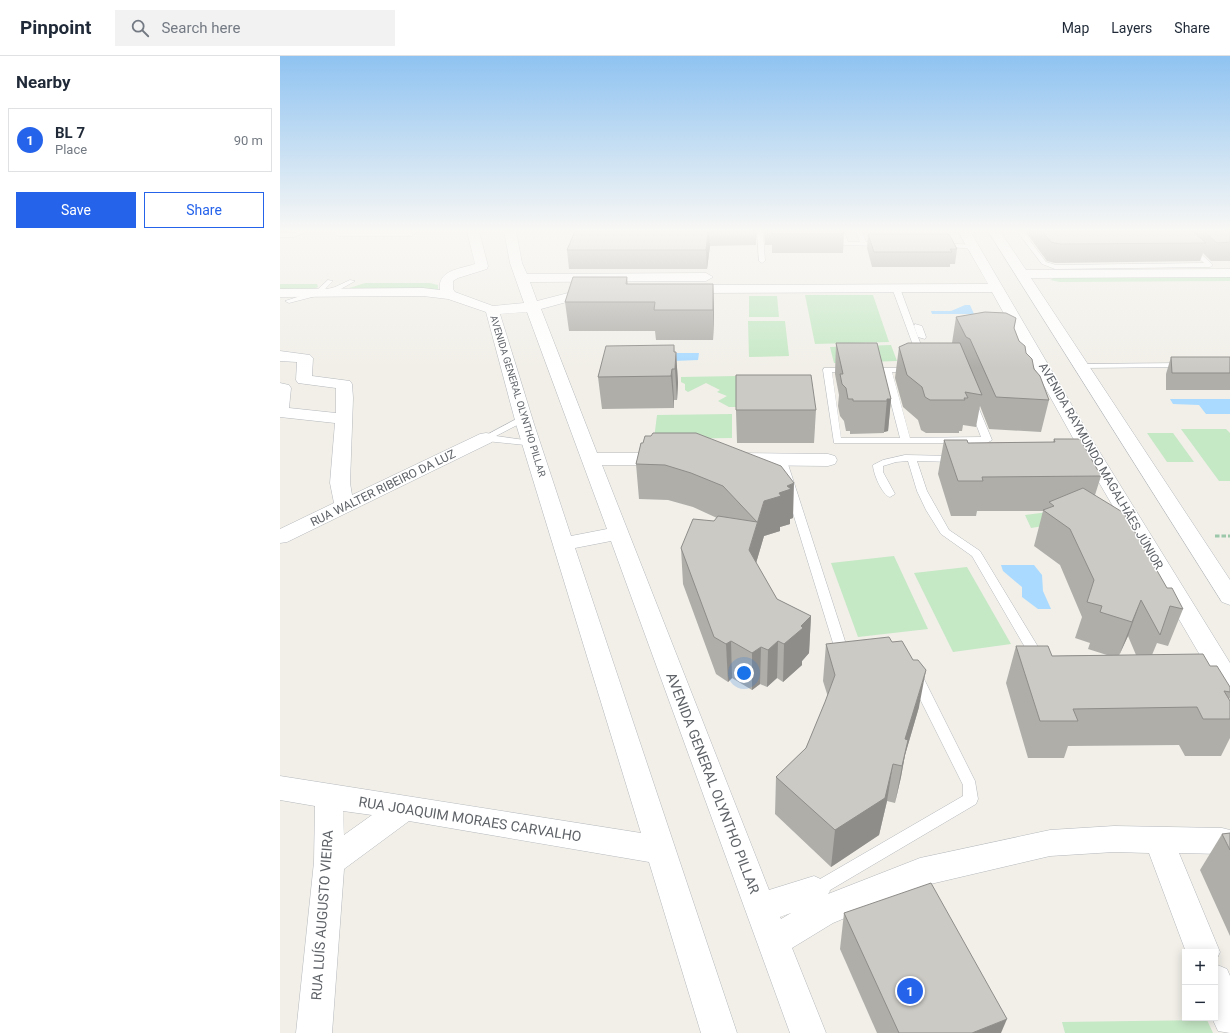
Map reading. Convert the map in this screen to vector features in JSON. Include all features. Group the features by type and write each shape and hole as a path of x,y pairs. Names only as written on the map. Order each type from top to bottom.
{"street":[{"path":"448,288 452,277"},
{"name":"AVENIDA RAYMUNDO MAGALHÃES JÚNIOR","path":"991,277 1074,438 1230,684"},
{"path":"1024,277 1230,597"},
{"path":"1026,280 1142,277"},
{"path":"522,278 994,282"},
{"name":"AVENIDA GENERAL OLYNTHO PILLAR","path":"522,278 808,1033"},
{"path":"1026,280 1230,284"},
{"path":"280,281 352,281 448,288"},
{"path":"492,310 533,307 579,292 598,290 896,288 994,282"},
{"path":"282,301 319,293 423,292 448,288"},
{"name":"AVENIDA GENERAL OLYNTHO PILLAR","path":"448,288 492,310 532,444 719,1033"},
{"path":"280,356 305,358 304,380 344,384 345,398 340,483 345,506"},
{"path":"280,388 283,388 280,412 344,419"},
{"path":"309,415 345,398"},
{"name":"RUA WALTER RIBEIRO DA LUZ","path":"280,537 486,438"},
{"path":"719,459 781,458 828,460"},
{"path":"590,459 680,459"},
{"path":"340,483 381,488"},
{"path":"564,544 618,533"},
{"name":"RUA JOAQUIM MORAES CARVALHO","path":"280,788 660,850"},
{"name":"RUA LUÍS AUGUSTO VIEIRA","path":"314,1033 328,862 329,797"},
{"path":"328,862 405,808"},
{"path":"773,942 822,912 920,872 1050,843 1114,839 1230,843"},
{"path":"1159,840 1202,949"},
{"path":"920,872 934,900"},
{"path":"760,908 814,891"},
{"path":"1217,985 1230,1019"}],"lane":[{"path":"319,293 321,289 330,281"},
{"path":"319,293 337,289 352,281"},
{"path":"896,288 926,370"},
{"path":"918,326 922,337"},
{"path":"1080,366 1191,365"},
{"path":"827,370 886,370 960,370 987,440 837,441 827,370"},
{"path":"886,370 906,441"},
{"path":"486,438 524,418"},
{"path":"486,438 532,444"},
{"path":"781,458 839,643 847,651 862,656"},
{"path":"890,494 878,472 878,465 886,461 912,459 966,459"},
{"path":"912,459 922,491 931,510 945,532 976,554 1041,664"},
{"path":"814,891 971,799 970,785 916,676 903,665"}],"green space":[{"path":"1230,277 1230,281 1060,282 1050,280 1054,278"},
{"path":"365,283 430,283 438,285 438,290 346,289"},
{"path":"280,284 317,284 318,287 312,290 280,290"},
{"path":"805,295 873,295 889,342 815,344"},
{"path":"749,296 777,296 779,317 749,317"},
{"path":"748,321 785,321 789,356 749,357"},
{"path":"891,345 897,361 834,363 830,347"},
{"path":"737,376 736,407 729,407 718,401 727,396 717,392 720,390 706,383 688,392 685,390 685,384 681,382 681,377"},
{"path":"732,414 732,438 654,439 657,415"},
{"path":"1181,429 1226,429 1230,433 1230,481 1219,481"},
{"path":"1147,433 1173,433 1194,462 1167,462"},
{"path":"1056,511 1062,523 1031,528 1025,515"},
{"path":"894,556 928,629 858,637 831,563"},
{"path":"967,567 1011,644 953,652 914,573"},
{"path":"1207,1021 1213,1033 1065,1033 1062,1022"}],"water":[{"path":"965,305 970,305 974,314 932,314 931,311 951,311"},
{"path":"674,353 699,353 698,360 673,361"},
{"path":"1170,399 1230,399 1230,414 1206,414 1199,405 1173,404"},
{"path":"1001,565 1034,565 1042,575 1043,591 1051,609 1038,609 1022,597 1022,587 1003,571"}],"building":[{"path":"573,277 627,277 626,284 713,284 713,310 654,310 655,302 565,302"},
{"path":"985,312 1006,313 1016,318 1014,328 1019,341 1025,346 1026,353 1032,359 1034,369 1040,376 1049,400 996,397 970,339 966,337 956,317"},
{"path":"836,343 877,343 891,399 887,399 887,401 853,401 853,399 848,399 846,388 842,384 840,374 843,374"},
{"path":"908,343 960,343 982,395 965,392 968,398 964,398 965,400 930,400 925,397 922,387 907,375 899,347"},
{"path":"674,345 674,352 676,352 675,369 672,369 671,376 598,377 606,346"},
{"path":"1171,357 1230,357 1230,373 1172,373"},
{"path":"736,375 811,375 816,410 736,410"},
{"path":"653,433 696,433 781,466 794,483 787,486 791,489 779,493 781,496 764,501 749,550 777,599 811,616 801,626 803,628 784,644 778,641 768,650 761,647 752,653 731,641 726,644 714,637 681,548 693,519 714,521 718,516 757,522 723,486 691,473 665,465 636,464 641,443 643,443 645,436 651,436"},
{"path":"1054,439 1080,439 1101,476 982,477 983,481 958,481 944,440 967,440 968,443 1055,442"},
{"path":"1083,488 1124,513 1167,588 1172,588 1183,609 1170,606 1160,635 1141,600 1132,622 1100,612 1102,606 1087,602 1094,580 1070,529 1043,510 1054,506 1049,502"},
{"path":"889,637 892,642 902,641 913,660 918,660 926,670 905,739 908,740 902,766 893,764 885,798 835,830 776,777 806,748 825,702 835,675 826,644"},
{"path":"1016,646 1048,646 1052,656 1203,654 1210,666 1217,666 1230,687 1230,692 1224,691 1230,701 1230,719 1203,719 1197,707 1073,709 1078,721 1040,721"},
{"path":"1230,833 1230,850 1222,834"},
{"path":"931,883 1007,1019 972,1033 899,1033 844,913"}],"place":[{"name":"BL 7","path":"910,991"}]}
